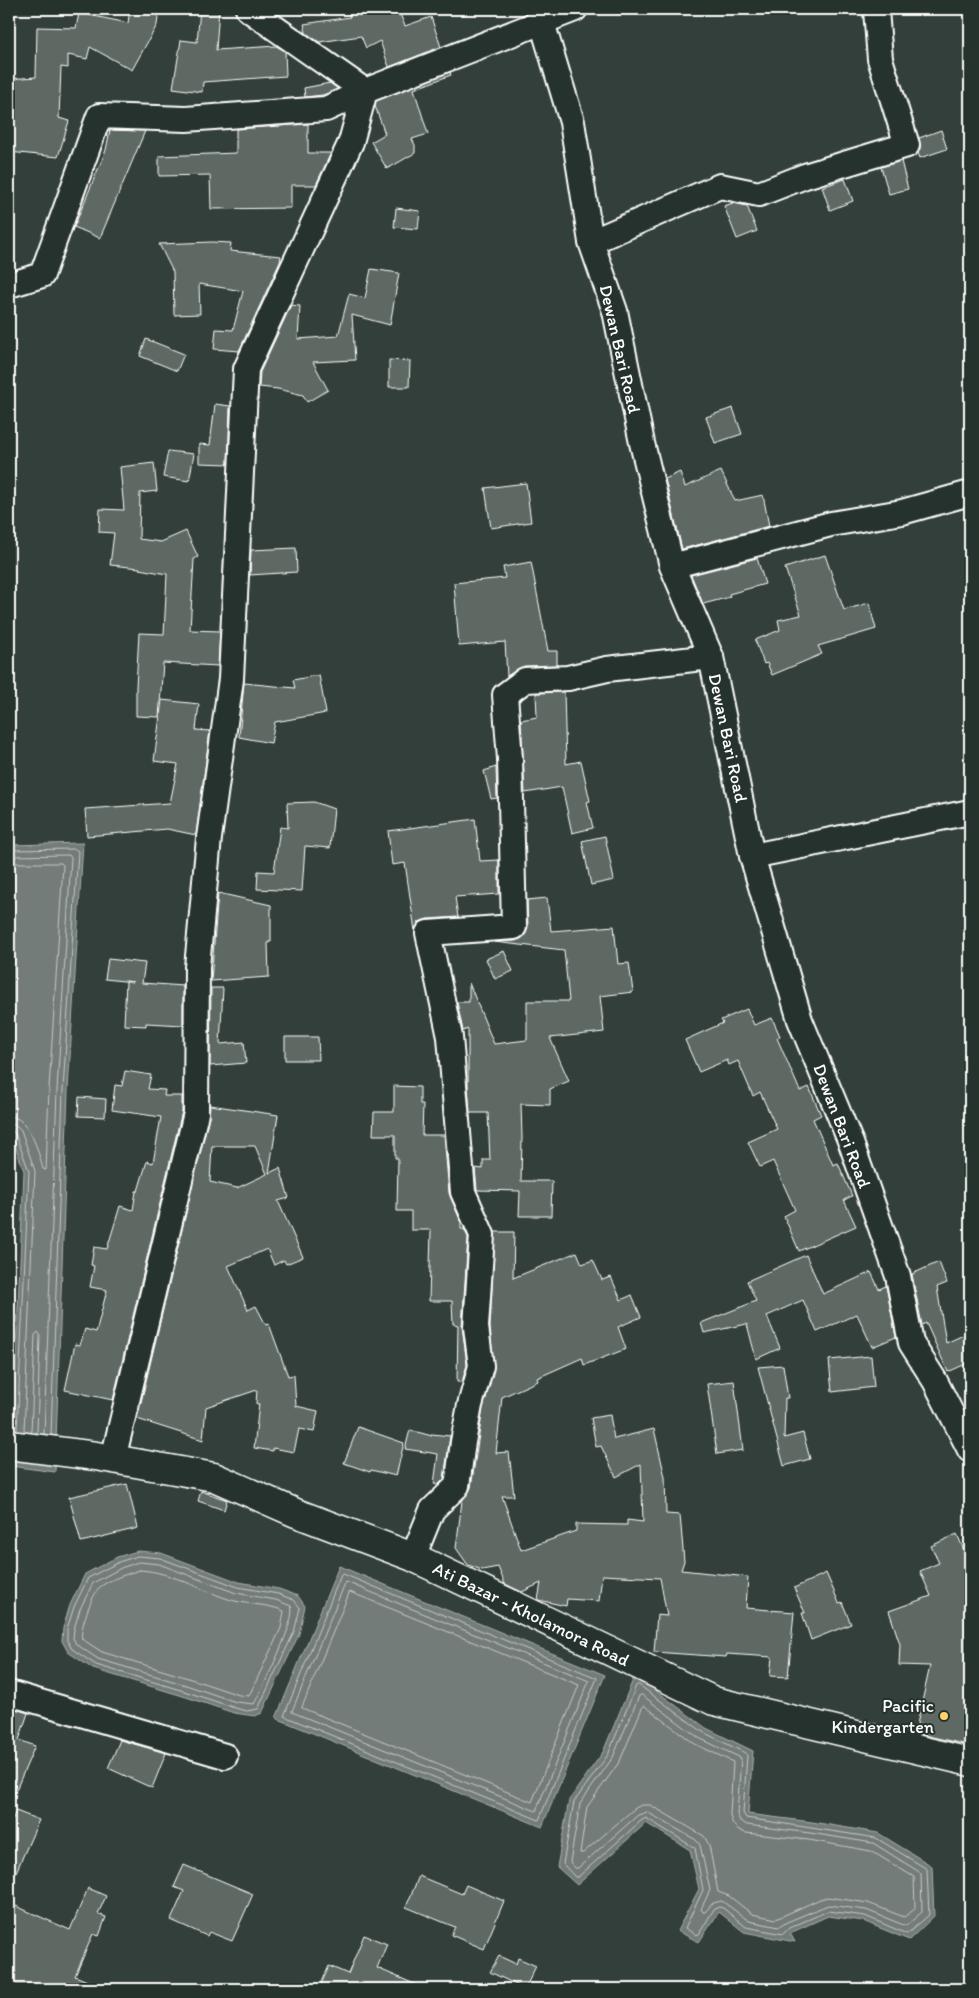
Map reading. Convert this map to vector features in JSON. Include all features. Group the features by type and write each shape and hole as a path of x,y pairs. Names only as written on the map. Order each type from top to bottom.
{"main road":[{"name":"Ati Bazar - Kholamora Road","path":"9,1445 104,1458 214,1477 296,1513 413,1557 714,1701 970,1762"}],"street":[{"path":"248,9 364,92"},
{"path":"9,285 42,275 99,116 186,119 326,109 540,15 575,9"},
{"path":"591,242 720,186 759,194 805,176 907,145 880,59 876,10"},
{"name":"Dewan Bari Road","path":"540,15 572,122 591,242 615,311 642,443 672,566 711,657 752,856 800,1020 850,1143 898,1276 911,1343 935,1381 970,1450"},
{"path":"104,1458 196,1113 197,967 209,838 231,679 246,369 351,142 364,92"},
{"path":"672,566 831,524 902,512 970,492"},
{"path":"413,1557 432,1510 458,1486 468,1415 481,1366 476,1327 482,1235 463,1192 450,1037 428,933 514,927 510,758 505,695 525,680 568,678 607,669 711,657"},
{"path":"752,856 970,812"},
{"path":"9,1692 225,1756"}],"water":[{"path":"83,843 68,1090 55,1472 11,1466 24,1171 9,1129 9,845"},
{"path":"138,1551 161,1553 239,1582 279,1589 298,1596 305,1606 299,1634 262,1713 255,1716 234,1713 93,1669 68,1652 62,1641 63,1628 70,1605 85,1574 117,1557"},
{"path":"339,1566 605,1675 542,1827 276,1718"},
{"path":"635,1675 706,1728 753,1751 748,1814 878,1833 932,1866 934,1916 909,1940 863,1921 828,1916 790,1933 795,1942 744,1932 719,1912 699,1942 677,1931 699,1889 690,1850 646,1823 577,1885 557,1867 569,1800 603,1752"}],"building":[{"path":"130,9 159,9 157,25 132,70 90,47 87,59 68,55 68,68 61,67 59,118 69,121 58,157 9,152 9,79 36,77 37,27 76,28 79,13 128,23"},
{"path":"200,9 219,9 216,50 276,46 285,51 286,76 203,82 202,92 173,88 181,40 197,42"},
{"path":"347,9 398,9 405,26 431,17 441,47 389,67 380,41 366,48 361,36 319,42 306,33 304,24 350,17"},
{"path":"450,72 451,75 414,89 428,134 412,139 415,145 415,153 387,169 371,142 385,134 375,106 376,101"},
{"path":"330,83 338,89 323,95 305,97 304,88"},
{"path":"308,124 308,153 331,153 316,185 291,185 291,208 211,209 210,175 159,176 159,156 236,153 236,129"},
{"path":"110,130 145,131 100,238 74,227 106,150"},
{"path":"941,130 947,149 920,158 918,153 920,148 919,138"},
{"path":"901,161 908,189 889,194 881,167"},
{"path":"845,179 853,201 830,210 822,187"},
{"path":"733,203 747,206 757,231 737,239 724,206"},
{"path":"396,208 420,211 418,229 394,227"},
{"path":"231,243 230,251 281,256 280,262 239,351 214,349 216,329 233,330 243,291 199,284 200,314 174,315 173,272 159,244"},
{"path":"371,269 399,273 390,325 352,315 355,360 313,362 328,390 307,402 303,395 259,387 260,372 291,305 300,306 298,339 338,336 349,294 365,298"},
{"path":"146,339 184,354 177,371 140,356"},
{"path":"389,360 410,361 409,387 389,387"},
{"path":"215,404 230,406 228,464 199,463 199,444 210,445"},
{"path":"733,408 742,434 715,443 706,417"},
{"path":"168,451 194,454 189,481 163,477"},
{"path":"154,463 157,491 140,493 139,539 161,542 186,531 198,557 194,559 190,630 220,631 218,666 163,663 159,717 136,716 139,633 164,634 167,574 140,568 110,565 114,533 99,532 100,509 124,510 120,467"},
{"path":"721,471 735,501 763,495 769,526 682,549 665,479 680,472 685,487"},
{"path":"526,483 531,522 491,528 485,488"},
{"path":"296,548 297,572 250,575 251,550"},
{"path":"825,555 844,610 869,603 876,629 818,646 822,654 772,675 767,663 764,664 755,640 780,630 778,620 801,615 785,568"},
{"path":"757,558 765,584 729,594 730,597 703,604 691,575"},
{"path":"531,562 548,651 557,651 557,665 524,666 507,676 505,642 459,646 454,583 505,578 503,567"},
{"path":"319,675 326,713 275,722 271,743 239,737 244,683 295,688 293,680"},
{"path":"564,692 566,764 581,761 590,801 587,802 593,828 572,833 562,787 525,793 521,720 537,717 536,693"},
{"path":"162,700 199,704 196,730 210,731 196,835 167,829 87,836 85,809 170,803 178,764 154,761"},
{"path":"496,767 497,798 491,799 484,771"},
{"path":"314,802 334,809 330,848 305,846 302,891 257,889 258,871 274,872 280,827 288,828 287,803"},
{"path":"475,819 480,861 499,860 499,894 455,897 458,917 427,919 419,922 415,931 405,863 392,865 388,831"},
{"path":"605,836 614,880 591,885 582,841"},
{"path":"218,893 271,905 271,942 268,942 269,977 211,981"},
{"path":"547,898 551,931 614,926 618,964 629,963 633,992 600,996 604,1032 550,1038 569,1081 550,1089 550,1105 521,1104 521,1181 552,1181 551,1216 519,1216 520,1191 477,1190 475,1168 483,1169 483,1160 490,1160 488,1113 470,1113 468,1029 463,1031 457,1002 469,1002 469,983 494,1044 527,1040 527,1001 569,1001 564,950 494,942 515,941 522,938 528,927 527,900"},
{"path":"504,951 513,971 495,979 486,959"},
{"path":"108,959 145,963 142,983 183,986 183,1025 146,1023 146,1026 124,1025 126,981 105,979"},
{"path":"211,988 223,988 220,1044 244,1042 246,1063 210,1066"},
{"path":"747,1009 754,1025 772,1018 780,1036 777,1038 800,1091 809,1087 821,1115 813,1119 833,1165 838,1163 852,1196 844,1200 856,1226 799,1251 784,1216 795,1210 773,1161 760,1167 748,1142 777,1129 760,1092 753,1096 738,1061 729,1065 727,1060 699,1072 685,1040 723,1023 721,1020"},
{"path":"285,1037 318,1037 319,1060 285,1060"},
{"path":"125,1071 151,1075 148,1089 165,1090 164,1096 182,1096 182,1111 113,1400 65,1390 75,1344 80,1345 85,1329 96,1332 107,1290 90,1287 94,1266 91,1265 94,1247 107,1249 120,1206 133,1210 136,1191 138,1191 147,1161 153,1163 161,1117 112,1110 115,1085 122,1086"},
{"path":"394,1086 420,1087 420,1104 423,1104 422,1135 444,1135 449,1193 461,1222 461,1229 464,1229 468,1237 462,1326 467,1365 462,1382 457,1382 458,1325 453,1324 452,1301 429,1301 431,1230 411,1230 411,1211 397,1211 398,1158 395,1158 395,1135 373,1135 374,1112 394,1112"},
{"path":"79,1097 106,1099 105,1117 78,1116"},
{"path":"210,1105 278,1115 269,1173 280,1168 289,1198 278,1201 303,1257 286,1264 284,1260 274,1265 267,1249 228,1266 248,1310 256,1306 266,1325 269,1324 288,1376 294,1375 296,1406 318,1411 314,1432 299,1429 294,1452 273,1448 273,1451 254,1448 259,1404 256,1404 257,1390 206,1407 203,1440 137,1419 209,1116","holes":["212,1146 255,1146 267,1174 237,1188 210,1182"]},
{"path":"495,1232 514,1232 513,1278 577,1252 582,1264 593,1260 602,1280 611,1277 621,1300 632,1295 641,1317 618,1327 626,1349 584,1365 582,1358 537,1378 538,1381 502,1397 496,1453 509,1452 514,1496 502,1496 521,1550 576,1531 576,1524 627,1525 627,1520 643,1522 641,1464 616,1477 601,1446 596,1447 591,1418 610,1415 614,1439 654,1429 665,1477 666,1514 680,1515 684,1561 681,1570 748,1577 746,1608 794,1612 788,1677 770,1676 772,1657 727,1654 726,1657 654,1652 657,1615 667,1616 660,1578 602,1575 599,1601 567,1599 566,1606 538,1600 541,1583 522,1592 505,1584 498,1567 482,1570 468,1565 456,1548 462,1501 471,1488 483,1408 494,1369 490,1327"},
{"path":"806,1255 823,1294 871,1272 879,1289 886,1286 896,1337 872,1347 857,1314 817,1332 803,1300 767,1316 780,1348 756,1359 747,1324 704,1333 701,1323 756,1301 747,1281"},
{"path":"939,1262 947,1283 937,1287 946,1343 970,1332 970,1362 948,1372 926,1323 922,1325 912,1274"},
{"path":"871,1356 874,1387 832,1392 829,1360"},
{"path":"783,1365 788,1398 785,1398 784,1438 803,1433 810,1459 784,1466 758,1367"},
{"path":"734,1381 743,1450 717,1454 707,1384"},
{"path":"358,1427 404,1443 396,1476 371,1470 370,1472 344,1463"},
{"path":"410,1430 432,1436 432,1434 450,1436 444,1479 438,1485 434,1484 438,1454 405,1449"},
{"path":"127,1484 138,1528 81,1542 69,1497"},
{"path":"201,1491 227,1500 224,1510 198,1501"},
{"path":"957,1534 970,1564 970,1736 968,1745 915,1733 930,1666 899,1665 900,1644 889,1611 931,1596 920,1571 939,1563 931,1546"},
{"path":"826,1573 839,1603 842,1602 851,1624 811,1640 802,1613 805,1613 794,1588"},
{"path":"9,1707 28,1713 19,1740 35,1746 9,1806"},
{"path":"120,1740 166,1753 152,1788 108,1768"},
{"path":"16,1811 39,1820 9,1888 9,1828"},
{"path":"184,1865 253,1894 232,1941 209,1932 207,1936 171,1920 184,1891 174,1887"},
{"path":"419,1876 462,1894 466,1885 504,1901 484,1949 451,1935 455,1927 406,1907"},
{"path":"88,1888 106,1896 98,1914 106,1917 99,1936 93,1934 75,1976 107,1989 9,1989 9,1903 70,1930"},
{"path":"364,1935 387,1944 377,1968 426,1989 319,1989 329,1966 348,1974"},
{"path":"499,1956 516,1964 518,1958 536,1966 525,1989 490,1972"}],"place":[{"name":"Pacific Kindergarten","path":"944,1716"}]}
